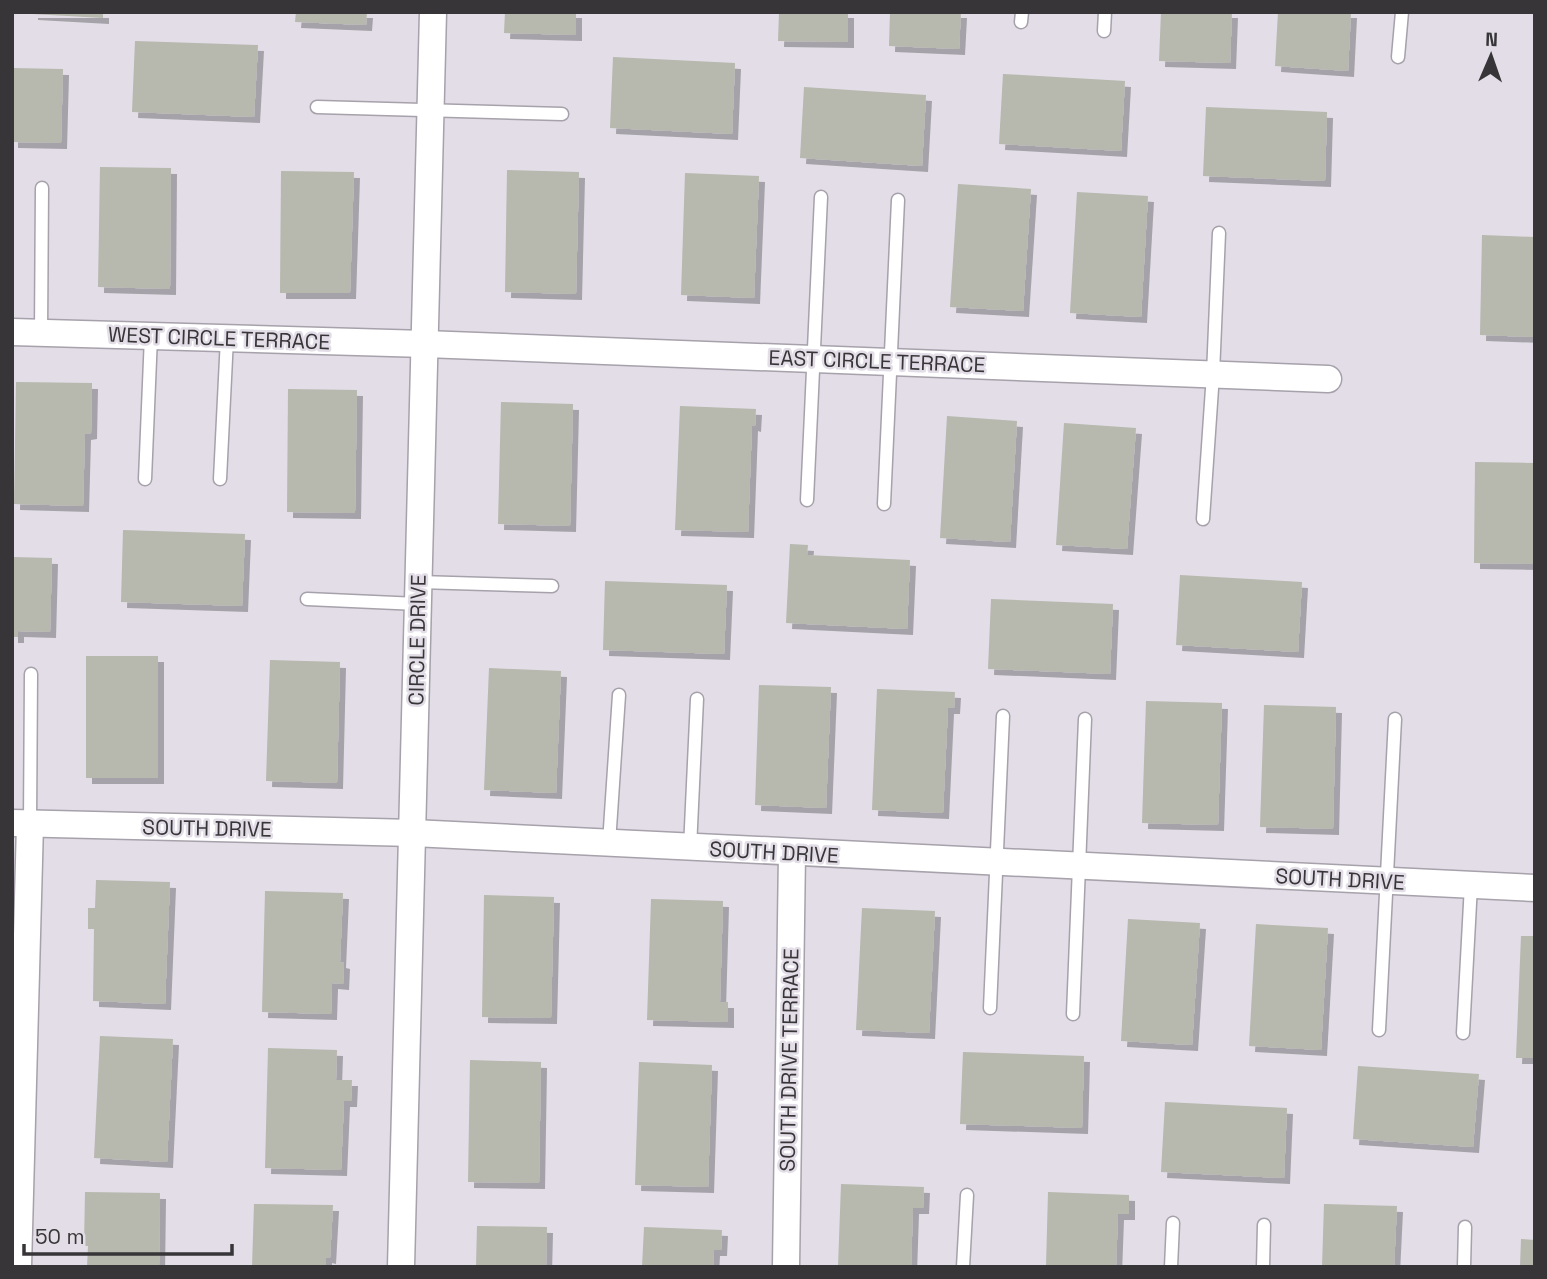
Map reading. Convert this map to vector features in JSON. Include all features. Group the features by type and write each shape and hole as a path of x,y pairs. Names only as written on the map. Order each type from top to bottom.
{"street":[{"name":"CIRCLE DRIVE","path":"401,1267 433,12"},
{"name":"WEST CIRCLE TERRACE","path":"12,332 425,344"},
{"name":"EAST CIRCLE TERRACE","path":"425,344 1328,379"},
{"name":"SOUTH DRIVE","path":"21,823 413,833 1535,888"},
{"path":"18,1267 21,823"},
{"name":"SOUTH DRIVE TERRACE","path":"786,1267 792,853"}],"lane":[{"path":"1104,31 1105,12"},
{"path":"1398,57 1402,12"},
{"path":"317,107 562,114"},
{"path":"41,333 43,188"},
{"path":"807,500 821,197"},
{"path":"884,503 898,200"},
{"path":"1203,519 1219,233"},
{"path":"145,479 151,336"},
{"path":"220,479 226,338"},
{"path":"307,599 552,586"},
{"path":"21,823 31,674"},
{"path":"609,843 619,695"},
{"path":"690,848 697,699"},
{"path":"990,1008 1003,716"},
{"path":"1073,1013 1085,719"},
{"path":"1379,1030 1395,719"},
{"path":"1463,1033 1471,885"},
{"path":"963,1267 967,1195"},
{"path":"1171,1267 1173,1223"},
{"path":"1263,1267 1264,1224"},
{"path":"1464,1267 1465,1227"}],"building":[{"path":"103,12 103,18 32,14"},
{"path":"296,12 367,12 366,25 295,22"},
{"path":"505,12 576,12 576,35 504,33"},
{"path":"779,12 848,12 848,42 778,41"},
{"path":"890,12 961,12 959,49 889,46"},
{"path":"1161,12 1232,12 1230,63 1159,61"},
{"path":"1278,12 1351,12 1348,71 1275,66"},
{"path":"135,41 258,45 254,117 132,112"},
{"path":"613,57 735,63 732,134 610,128"},
{"path":"12,68 63,69 61,143 12,142"},
{"path":"1003,74 1125,81 1121,151 999,144"},
{"path":"804,87 926,95 922,166 800,158"},
{"path":"1206,107 1327,112 1325,181 1203,176"},
{"path":"100,167 171,168 170,289 98,287"},
{"path":"507,170 579,172 576,294 505,292"},
{"path":"281,171 354,172 350,293 280,293"},
{"path":"685,173 759,176 754,298 681,295"},
{"path":"958,184 1031,189 1023,311 950,307"},
{"path":"1077,192 1148,196 1141,317 1070,313"},
{"path":"1482,235 1535,237 1535,337 1480,335"},
{"path":"16,382 92,383 91,433 85,434 83,506 14,504"},
{"path":"288,389 357,390 355,513 287,512"},
{"path":"501,402 573,404 570,526 498,524"},
{"path":"680,406 756,409 755,426 752,425 748,532 675,530"},
{"path":"947,416 1017,421 1010,542 940,538"},
{"path":"1064,423 1136,428 1127,549 1056,545"},
{"path":"1475,462 1535,463 1535,564 1474,563"},
{"path":"123,530 245,534 242,606 121,602"},
{"path":"790,544 808,545 807,555 910,560 907,629 786,623"},
{"path":"12,557 52,558 50,632 18,631 18,637 12,637"},
{"path":"1180,575 1302,582 1298,652 1176,645"},
{"path":"605,581 727,585 724,654 603,650"},
{"path":"991,599 1113,604 1110,674 988,669"},
{"path":"86,656 158,656 158,778 86,778"},
{"path":"270,660 340,662 337,783 266,781"},
{"path":"489,668 561,671 556,793 484,790"},
{"path":"759,685 831,687 826,808 755,805"},
{"path":"877,689 955,692 954,708 948,708 943,813 872,810"},
{"path":"1146,701 1222,703 1218,825 1142,823"},
{"path":"1264,705 1336,707 1333,829 1260,827"},
{"path":"96,880 170,882 165,1004 93,1001 94,929 88,929 88,908 95,908"},
{"path":"265,891 343,893 340,962 344,963 343,984 332,983 331,1014 262,1012"},
{"path":"484,895 554,897 551,1018 482,1017"},
{"path":"651,899 723,901 720,1002 728,1002 728,1022 647,1020"},
{"path":"862,908 935,911 929,1033 856,1030"},
{"path":"1128,919 1200,923 1192,1045 1121,1041"},
{"path":"1256,924 1328,928 1321,1050 1249,1046"},
{"path":"1521,936 1535,936 1535,1058 1516,1058"},
{"path":"100,1036 173,1039 167,1162 94,1158"},
{"path":"268,1048 337,1050 336,1080 352,1080 351,1101 344,1101 341,1170 265,1168"},
{"path":"963,1052 1084,1056 1082,1128 960,1124"},
{"path":"470,1060 541,1062 539,1183 468,1182"},
{"path":"639,1062 712,1065 708,1187 635,1185"},
{"path":"1358,1066 1479,1074 1473,1147 1353,1139"},
{"path":"1165,1102 1287,1108 1284,1178 1161,1172"},
{"path":"841,1184 924,1187 923,1208 913,1208 911,1267 838,1267"},
{"path":"85,1192 160,1193 159,1267 87,1267 88,1246 84,1246"},
{"path":"1048,1192 1129,1195 1129,1214 1118,1214 1116,1267 1046,1267"},
{"path":"254,1204 333,1205 330,1258 326,1257 326,1267 252,1267"},
{"path":"1324,1204 1397,1206 1394,1267 1322,1267"},
{"path":"477,1226 547,1227 546,1267 476,1267"},
{"path":"644,1227 722,1230 721,1250 714,1250 713,1267 642,1267"},
{"path":"1521,1239 1535,1240 1535,1267 1520,1267"}]}
